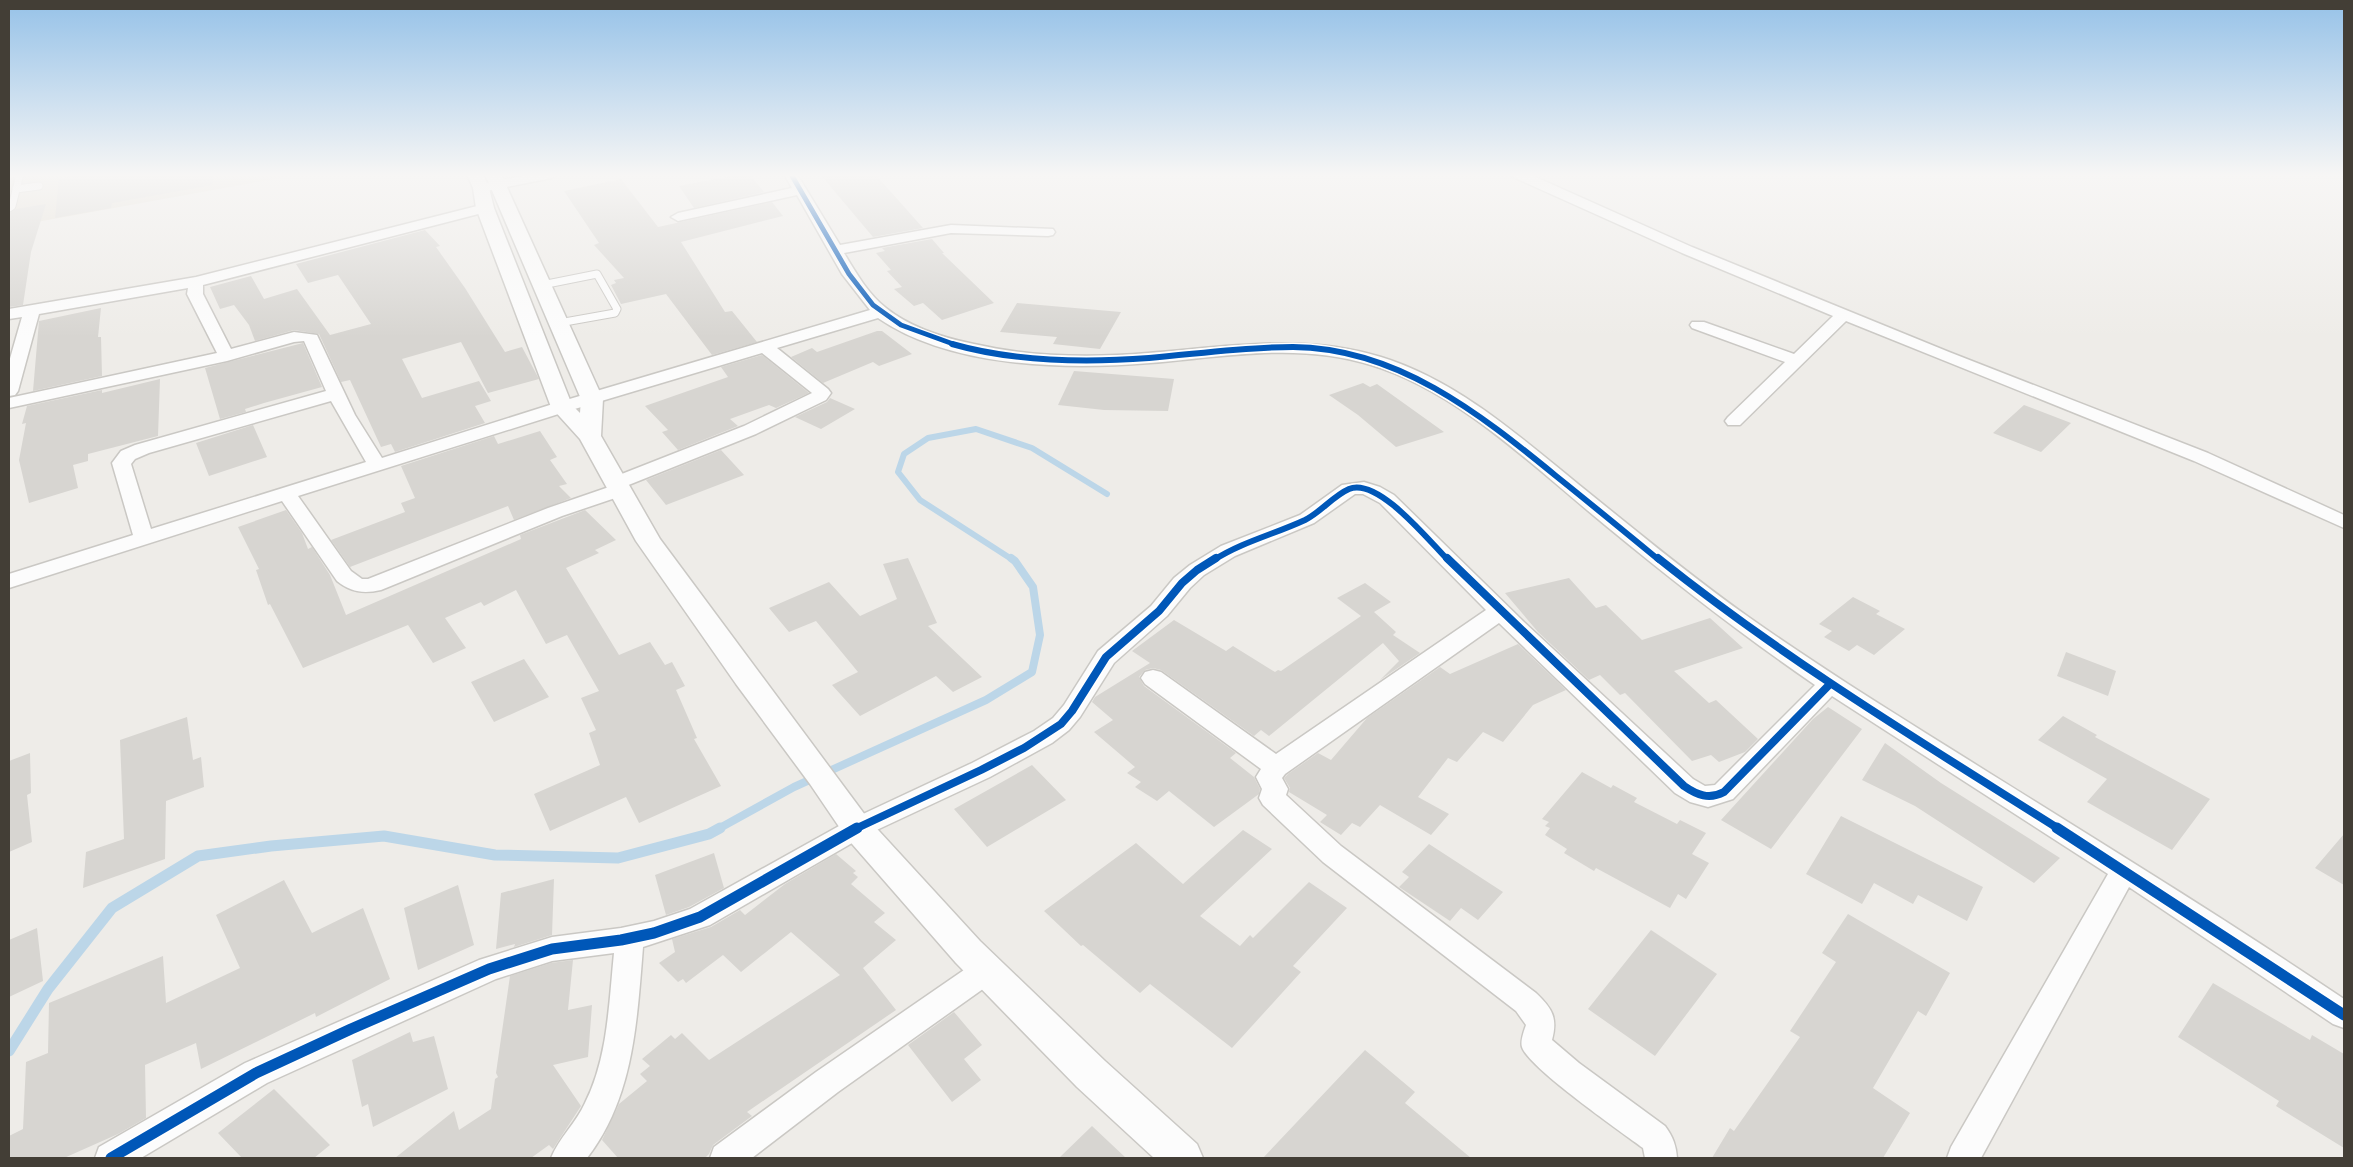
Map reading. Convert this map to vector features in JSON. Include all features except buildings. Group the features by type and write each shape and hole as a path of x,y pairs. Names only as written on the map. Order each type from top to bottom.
{"street":[{"path":"9,314 196,282 405,228"},
{"path":"493,228 562,407 590,436 649,541 857,828 986,970 1091,1074 1183,1158"},
{"path":"512,228 542,285 592,399 590,436"},
{"path":"823,228 861,290 881,312 921,333 948,344 1003,355 1090,362 1288,345 1330,349 1380,362 1426,381 1488,422 1712,600 1759,635 1830,684 2233,939 2344,1015"},
{"path":"1639,228 1842,315 2202,457 2344,522"},
{"path":"836,250 951,229 1048,232"},
{"path":"196,282 195,294 227,356"},
{"path":"9,391 32,310"},
{"path":"9,581 562,407 881,312"},
{"path":"1734,421 1814,340 1838,322 1842,315"},
{"path":"1698,325 1796,360"},
{"path":"9,402 16,403 227,356 291,337 307,335 314,342 336,394 377,465"},
{"path":"287,494 344,576 355,585 362,587 374,585 618,486 750,430 820,396 822,392 764,346"},
{"path":"144,538 121,463 128,455 142,449 336,394"},
{"path":"111,1158 256,1073 453,984 524,956 552,949 654,933 700,917 857,828 982,770 1043,738 1061,724 1072,711 1106,657 1159,611 1182,583 1197,570 1228,551 1307,519 1349,489 1358,486 1367,488 1387,499 1500,610 1684,786 1696,795 1706,798 1718,796 1724,792 1830,684"},
{"path":"1500,610 1276,767 1270,777 1275,789 1272,798 1332,854 1488,975 1526,1002 1537,1013 1541,1025 1536,1045 1568,1073 1654,1137 1660,1146 1661,1158"},
{"path":"1153,678 1276,767"},
{"path":"1963,1158 2124,871"},
{"path":"567,1158 594,1122 607,1091 620,1042 630,938"},
{"path":"726,1158 827,1082 986,970"}],"lane":[{"path":"542,285 597,274 617,309 615,313 603,316 559,323"}],"waterway":[{"path":"1013,560 920,500 898,472 904,454 928,438 976,429 1032,448 1107,494"},
{"path":"718,829 794,787 986,700 1032,672 1040,635 1033,587 1011,558"},
{"path":"9,1051 48,989 112,908 198,856 271,846 384,836 495,855 618,858 709,834 720,828"}],"cycle path":[{"path":"823,228 856,285 882,313 912,330 934,339 967,348 1036,359 1082,361 1128,360 1266,347 1323,349 1352,354 1380,362 1433,386 1504,434 1689,583 1792,658 2178,905 2344,1015"},
{"path":"111,1158 256,1073 489,969 552,949 621,940 654,933 700,917 857,828 1024,748 1061,724 1072,711 1106,657 1159,611 1182,583 1197,570 1228,551 1307,519 1349,489 1364,488 1387,499 1516,627 1684,786 1699,795 1708,797 1724,792 1830,684"}]}
